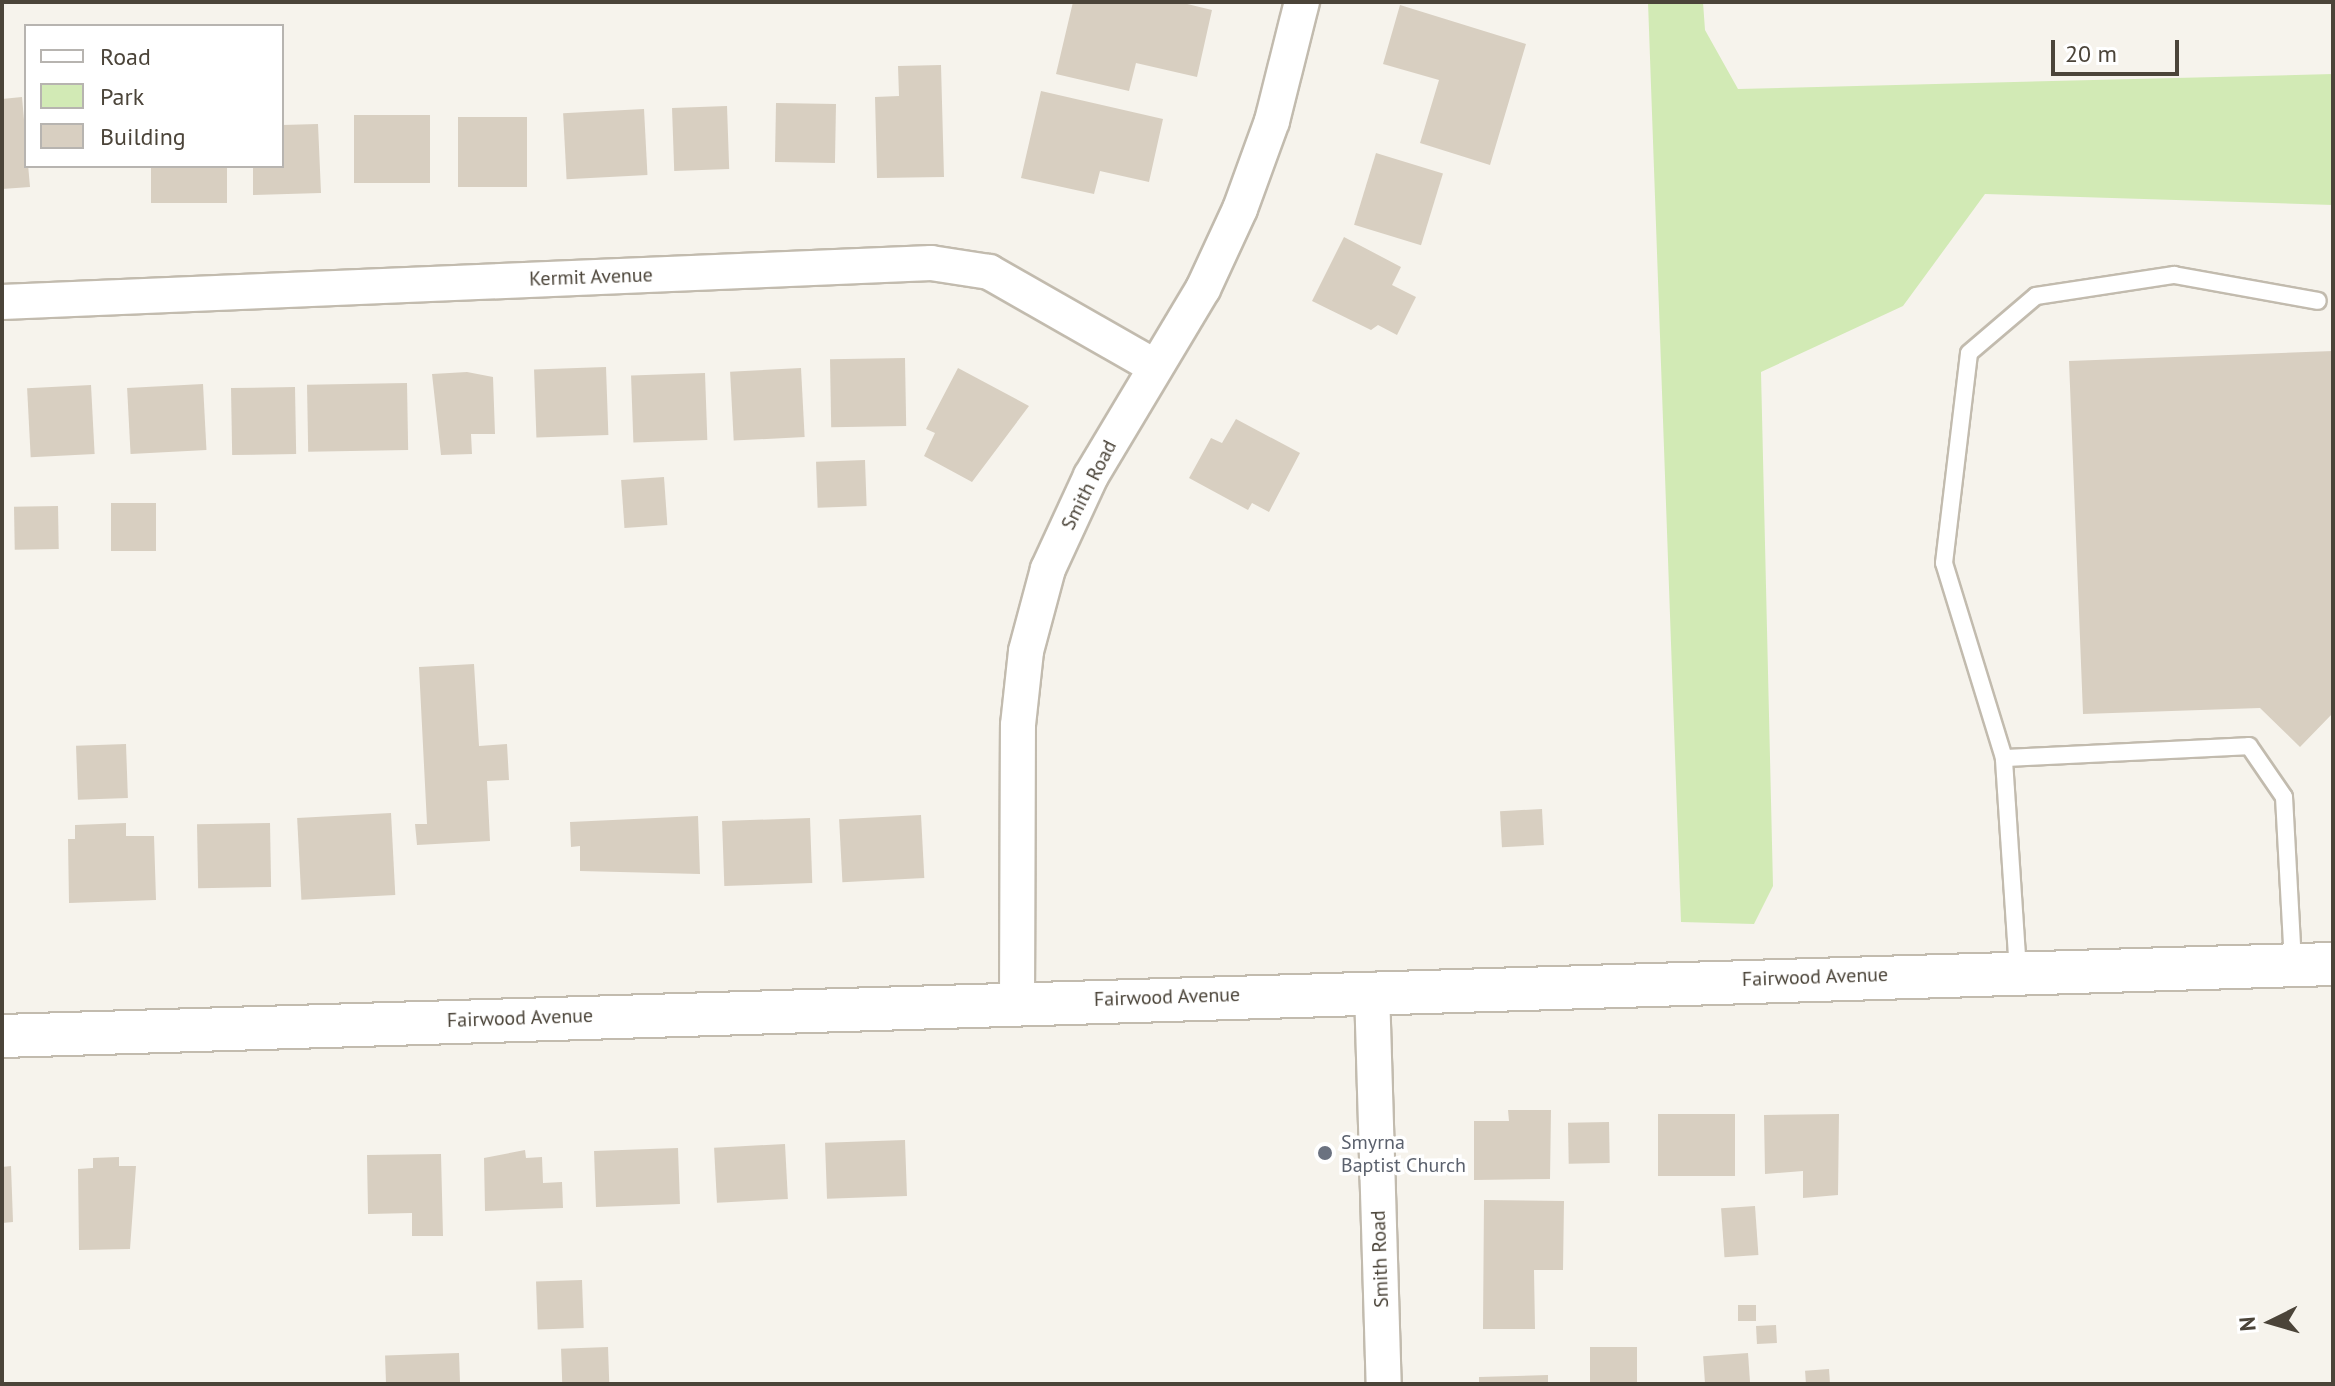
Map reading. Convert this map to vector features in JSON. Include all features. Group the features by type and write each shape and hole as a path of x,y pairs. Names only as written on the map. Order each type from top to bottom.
{"street":[{"name":"Smith Road","path":"1017,1003 1016,797 1026,651 1048,569 1091,476 1154,366 1203,289 1240,209 1272,121 1302,2"},
{"name":"Kermit Avenue","path":"2,302 931,263 989,272 1154,366"},
{"name":"Fairwood Avenue","path":"2,1036 1372,990 2313,965"},
{"name":"Smith Road","path":"1372,990 1384,1384"}],"lane":[{"path":"2018,971 2004,758 1944,563 1969,353 2036,296 2174,275 2318,301"},
{"path":"2004,758 2249,746 2284,797 2313,965"}],"green space":[{"path":"1648,2 1703,2 1705,30 1738,89 2333,74 2333,205 1985,194 1903,306 1761,372 1773,886 1754,924 1681,922"}],"building":[{"path":"1073,2 1179,2 1212,10 1197,77 1136,63 1129,91 1056,74"},
{"path":"1400,5 1526,44 1490,165 1420,143 1439,80 1383,64"},
{"path":"941,65 944,177 877,178 875,97 899,96 898,66"},
{"path":"1041,91 1163,119 1149,182 1100,171 1094,194 1021,178"},
{"path":"22,97 24,168 28,168 30,187 2,189 2,99"},
{"path":"776,103 836,104 835,163 775,162"},
{"path":"727,106 729,169 674,171 672,108"},
{"path":"644,109 647,175 567,179 563,113"},
{"path":"354,115 430,115 430,183 354,183"},
{"path":"458,117 527,117 527,187 458,187"},
{"path":"318,124 321,193 253,195 253,168 284,168 284,125"},
{"path":"1376,153 1443,173 1421,245 1354,225"},
{"path":"151,168 227,168 227,203 151,203"},
{"path":"1344,237 1401,267 1392,285 1416,297 1397,335 1378,325 1371,330 1312,301"},
{"path":"2333,351 2333,713 2300,747 2260,708 2083,714 2069,361"},
{"path":"905,358 906,426 831,427 830,359"},
{"path":"606,367 608,435 536,437 534,370"},
{"path":"801,368 805,437 734,441 730,372"},
{"path":"958,368 1029,406 972,482 924,456 935,433 926,429"},
{"path":"467,372 493,377 495,434 471,434 472,454 441,455 432,374"},
{"path":"705,373 707,440 633,443 631,376"},
{"path":"407,383 408,450 308,452 307,385"},
{"path":"203,384 206,450 131,454 127,388"},
{"path":"91,385 95,454 31,457 27,388"},
{"path":"295,387 296,454 232,455 231,388"},
{"path":"1236,419 1300,453 1269,512 1252,503 1248,510 1189,478 1211,438 1222,443"},
{"path":"865,460 867,506 818,508 816,462"},
{"path":"664,477 667,525 624,528 621,480"},
{"path":"111,503 156,503 156,551 111,551"},
{"path":"58,506 59,549 15,550 14,507"},
{"path":"474,664 479,746 507,744 509,780 487,781 490,841 417,845 415,824 427,824 419,667"},
{"path":"126,744 128,798 78,800 76,746"},
{"path":"1542,809 1544,845 1502,847 1500,811"},
{"path":"391,813 395,895 301,900 297,818"},
{"path":"921,815 924,878 842,882 839,819"},
{"path":"698,816 700,874 580,871 580,846 571,847 570,822"},
{"path":"810,818 812,883 724,886 722,821"},
{"path":"126,823 126,836 154,836 156,900 69,903 68,839 75,839 75,825"},
{"path":"270,823 271,887 198,888 197,824"},
{"path":"1508,1110 1551,1110 1550,1179 1474,1180 1474,1121 1509,1121"},
{"path":"1658,1114 1735,1114 1735,1176 1658,1176"},
{"path":"1839,1114 1838,1195 1803,1198 1803,1171 1765,1174 1764,1115"},
{"path":"1609,1122 1610,1163 1569,1164 1568,1123"},
{"path":"905,1140 907,1196 827,1199 825,1143"},
{"path":"785,1144 788,1199 717,1203 714,1148"},
{"path":"678,1148 680,1204 596,1207 594,1151"},
{"path":"525,1150 526,1158 542,1157 543,1183 562,1182 563,1208 485,1211 484,1158"},
{"path":"441,1154 443,1236 412,1236 412,1213 368,1214 367,1155"},
{"path":"119,1157 119,1166 136,1166 130,1249 79,1250 78,1169 93,1168 93,1158"},
{"path":"11,1166 13,1222 2,1223 2,1167"},
{"path":"1484,1200 1564,1201 1563,1270 1534,1270 1535,1329 1483,1329"},
{"path":"1755,1206 1758,1255 1725,1257 1721,1208"},
{"path":"582,1280 584,1328 538,1330 536,1282"},
{"path":"1738,1305 1756,1305 1756,1321 1738,1321"},
{"path":"1776,1325 1777,1343 1757,1344 1756,1326"},
{"path":"608,1347 609,1384 562,1384 561,1349"},
{"path":"1590,1347 1637,1347 1637,1384 1590,1384"},
{"path":"459,1353 460,1384 386,1384 385,1356"},
{"path":"1748,1353 1750,1384 1705,1384 1703,1356"},
{"path":"1829,1369 1830,1384 1806,1384 1805,1371"},
{"path":"1548,1375 1548,1384 1479,1384 1479,1377"}],"place":[{"name":"Smyrna Baptist Church","path":"1325,1153"}]}
